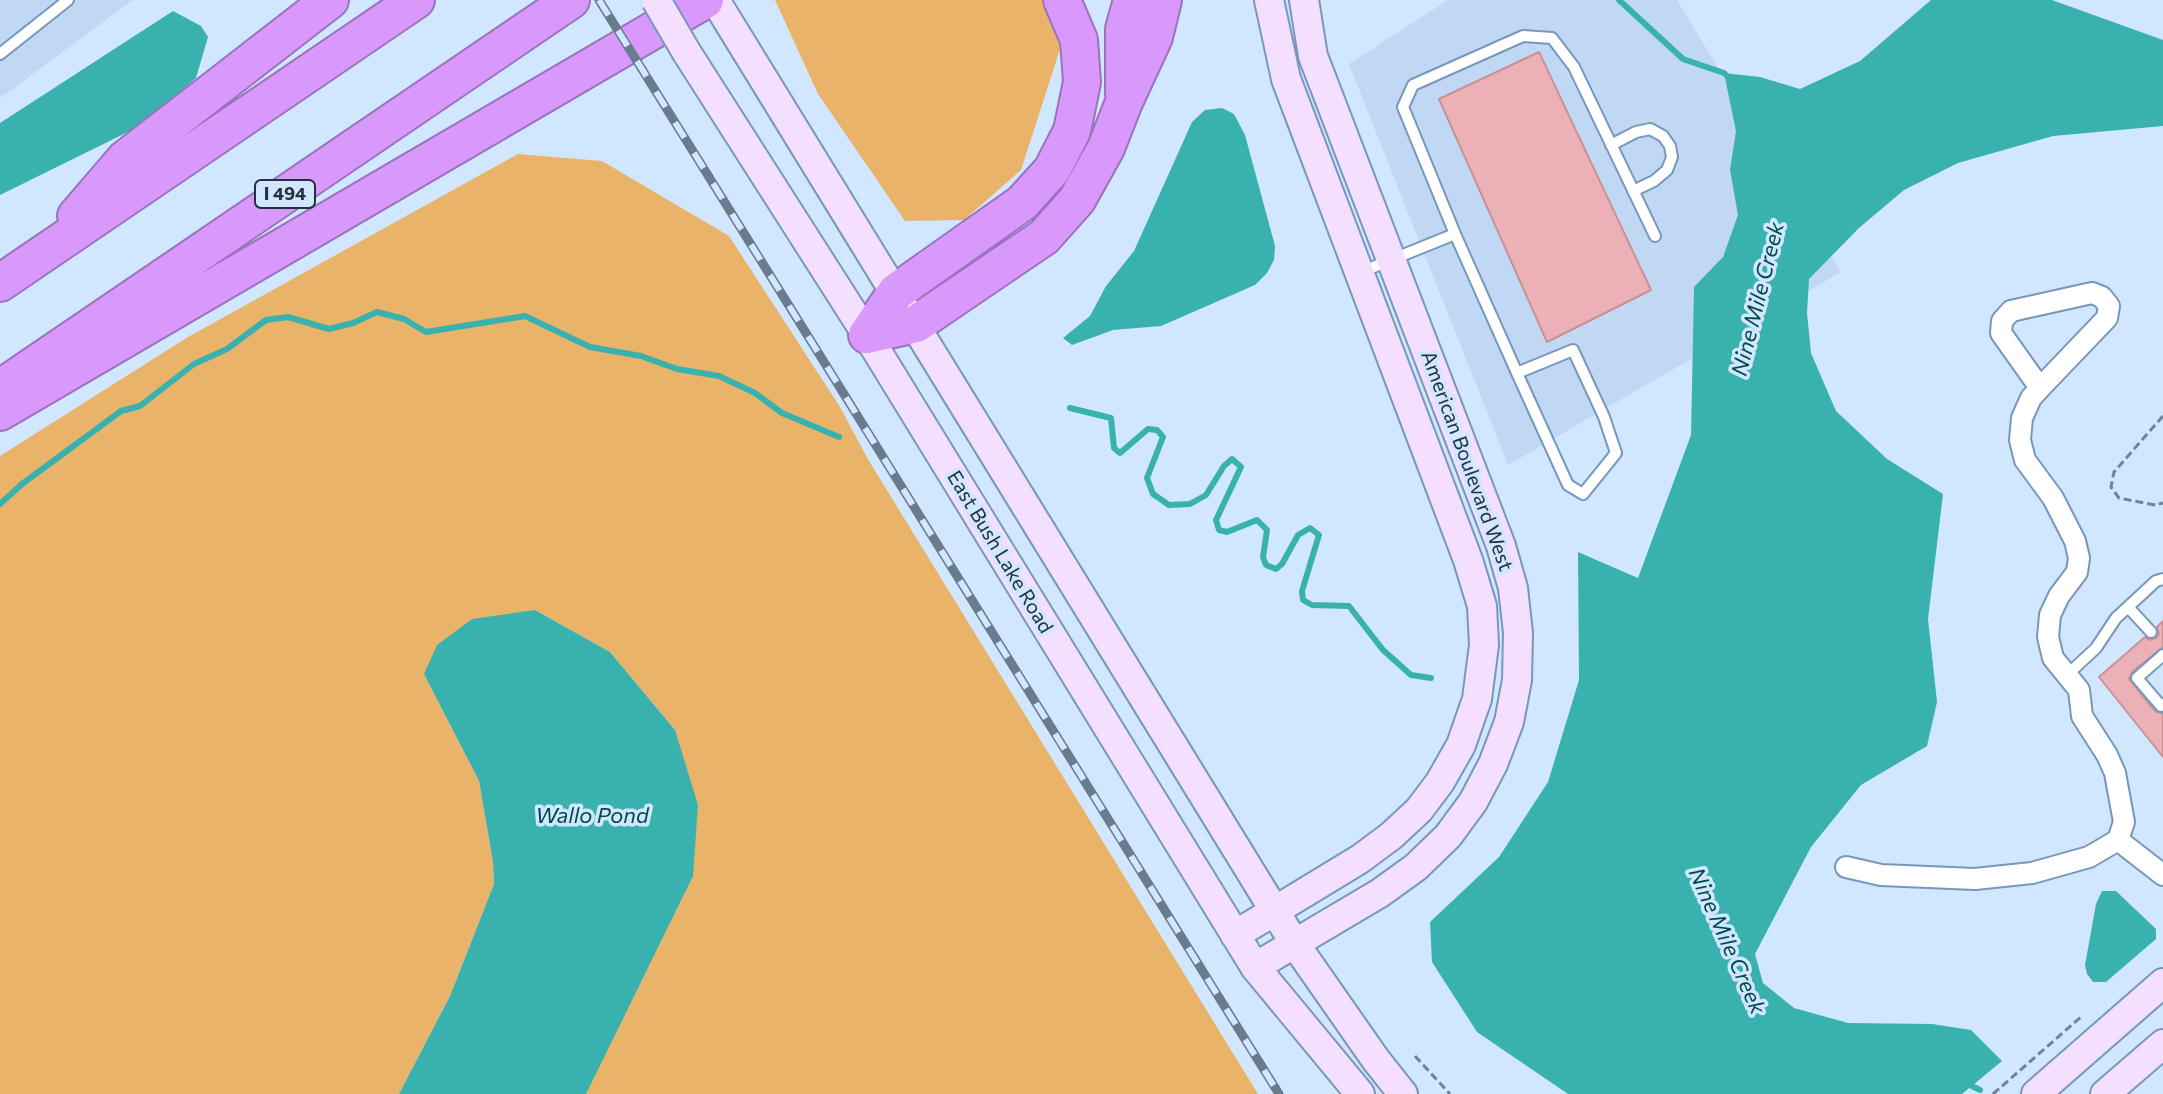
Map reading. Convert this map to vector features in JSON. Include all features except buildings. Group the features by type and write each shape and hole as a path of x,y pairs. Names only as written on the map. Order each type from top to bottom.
{"highway":[{"path":"44,253 125,159 330,0"},
{"path":"0,283 416,0"},
{"name":"I 494","path":"0,388 571,0"},
{"path":"867,335 896,292 1022,203 1038,188 1057,161 1072,131 1082,82 1079,40 1062,0"},
{"path":"1124,102 1124,29 1132,0"},
{"path":"867,335 916,324 1044,237 1077,200 1106,148 1154,37 1163,0"},
{"path":"0,412 717,8"}],"street":[{"name":"East Bush Lake Road","path":"656,0 867,335 1255,967 1360,1094"},
{"name":"American Boulevard West","path":"1235,935 1360,859 1419,810 1440,782 1461,745 1477,699 1484,645 1482,606 1468,560 1286,79 1269,0"},
{"name":"American Boulevard West","path":"1255,967 1380,893 1416,867 1448,836 1473,802 1493,764 1509,722 1517,680 1518,633 1513,588 1505,560 1313,56 1304,0"},
{"path":"717,8 916,324 1295,944 1403,1094"},
{"path":"1846,867 1881,875 1975,879 2032,873 2089,857 2118,840 2124,822 2115,773 2082,716 2079,690 2053,658 2048,637 2050,615 2059,596 2077,572 2079,558 2075,541 2053,498 2025,460 2020,440 2022,418 2031,398 2107,318 2109,306 2102,297 2092,293 2011,311 2002,321 2001,333 2040,388"},
{"path":"2118,840 2163,875"},
{"path":"2036,1094 2163,983"},
{"path":"2105,1094 2163,1044"}],"lane":[{"path":"0,54 68,0"},
{"path":"1517,373 1573,350 1604,417 1616,453 1583,494 1568,485 1517,373 1455,234 1403,107 1413,85 1523,36 1552,38 1574,67 1655,236"},
{"path":"1611,145 1636,132 1650,129 1663,136 1670,146 1672,157 1667,170 1633,191"},
{"path":"1360,273 1455,234"},
{"path":"2067,675 2096,648 2116,618 2156,581 2163,579"},
{"path":"2128,607 2151,632"},
{"path":"2163,655 2137,678 2161,706 2163,704"}],"path":[{"path":"2163,416 2114,472 2111,487 2119,498 2155,505 2163,503"},
{"path":"1993,1094 2082,1016"},
{"path":"1415,1056 1450,1094"}],"shaded area":[{"path":"0,0 133,0 0,98"},
{"path":"775,0 1042,0 1062,43 1021,170 964,220 905,221 818,94"},
{"path":"1448,0 1677,0 1841,272 1508,465 1349,64"},
{"path":"518,154 602,161 729,236 840,407 869,461 1258,1094 586,1094 593,1076 675,730 610,652 535,610 424,674 479,781 494,884 450,996 399,1094 0,1094 0,456 188,337"}],"water":[{"path":"1931,0 2052,0 2163,40 2163,126 2053,136 1958,163 1904,190 1859,228 1809,279 1807,313 1811,353 1836,411 1887,459 1943,494 1928,619 1937,702 1927,746 1861,785 1811,847 1755,954 1763,983 1794,1008 1848,1023 1932,1024 1971,1030 2002,1061 1962,1094 1568,1094 1477,1032 1432,962 1430,922 1499,857 1548,782 1579,680 1578,552 1638,578 1691,435 1694,287 1723,257 1738,215 1730,170 1736,131 1724,73 1760,77 1800,89 1860,61"},
{"path":"173,11 201,26 208,37 196,78 140,126 0,195 0,123"},
{"path":"1222,108 1234,114 1245,135 1275,246 1274,260 1267,273 1255,285 1161,326 1113,330 1072,345 1063,338 1090,316 1106,286 1134,251 1192,122 1205,110"},
{"name":"Wallo Pond","path":"535,610 610,652 675,730 698,805 693,876 586,1094 399,1094 450,996 494,884 479,781 424,674 437,645 472,619"},
{"path":"2102,891 2116,891 2156,929 2156,939 2106,982 2093,982 2085,965 2096,904"}],"waterway":[{"name":"Nine Mile Creek","path":"1619,0 1683,59 1728,77"},
{"path":"0,504 22,484 121,411 140,406 194,364 227,349 266,320 288,317 329,329 377,312 404,319 426,332 525,316 590,347 641,356 677,369 719,376 755,393 782,413 839,437"},
{"path":"1070,408 1111,418 1114,448 1120,453 1148,429 1157,430 1163,437 1147,478 1153,494 1169,505 1190,504 1206,495 1232,459 1241,467 1216,520 1219,530 1227,532 1257,520 1267,530 1263,557 1266,565 1276,569 1298,535 1310,528 1319,535 1302,591 1303,600 1312,605 1349,606 1383,650 1411,675 1431,678"},
{"name":"Nine Mile Creek","path":"1966,1083 1980,1090"}],"railway":[{"path":"599,0 1279,1094"}]}
